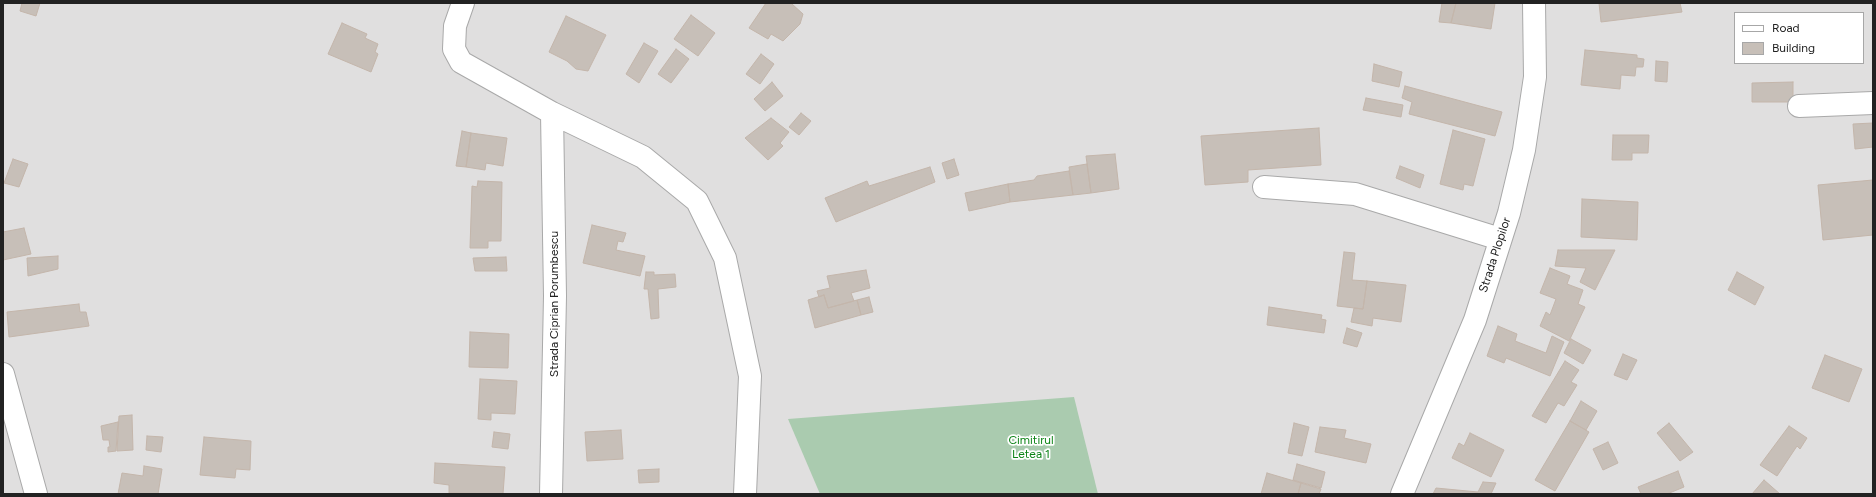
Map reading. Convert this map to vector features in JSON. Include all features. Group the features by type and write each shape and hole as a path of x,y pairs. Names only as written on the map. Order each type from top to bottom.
{"street":[{"path":"463,3 455,26 454,49 461,62 552,113 643,157 697,201 726,258 750,376 745,494"},
{"name":"Strada Plopilor","path":"1402,494 1475,320 1509,213 1524,150 1535,77 1534,3"},
{"path":"1799,106 1873,103"},
{"name":"Strada Ciprian Porumbescu","path":"551,494 555,296 552,113"},
{"path":"1264,187 1355,194 1500,239"},
{"path":"3,374 36,494"}],"shaded area":[{"path":"3,3 1873,3 1873,494 3,494"}],"green space":[{"name":"Cimitirul Letea 1","path":"1074,397 1098,494 820,494 788,419"}],"building":[{"path":"22,3 40,3 36,16 20,11"},
{"path":"766,3 793,3 792,4 803,14 800,24 783,41 771,34 768,39 749,28"},
{"path":"1442,3 1456,3 1451,23 1439,22"},
{"path":"1456,3 1495,3 1491,29 1451,23"},
{"path":"1599,3 1680,3 1682,12 1601,22"},
{"path":"691,15 715,33 698,56 674,39"},
{"path":"566,16 606,35 588,71 576,69 567,61 549,52"},
{"path":"342,23 367,34 365,38 378,44 375,52 378,54 371,72 328,54"},
{"path":"644,43 658,51 639,83 626,74"},
{"path":"676,49 689,59 671,83 658,74"},
{"path":"1585,50 1637,55 1637,58 1644,59 1643,67 1636,67 1635,76 1621,75 1620,89 1581,85"},
{"path":"761,54 774,64 760,84 746,74"},
{"path":"1656,61 1668,62 1667,82 1655,81"},
{"path":"1374,64 1402,72 1399,87 1372,81"},
{"path":"772,82 783,96 765,111 754,99"},
{"path":"1793,82 1793,102 1752,102 1752,83"},
{"path":"1405,86 1502,112 1495,136 1409,114 1412,102 1402,98"},
{"path":"1366,98 1403,105 1401,117 1363,110"},
{"path":"801,113 811,121 799,135 789,127"},
{"path":"771,118 789,132 780,143 783,146 768,160 745,138"},
{"path":"1873,123 1873,147 1855,149 1853,124"},
{"path":"1319,128 1321,165 1248,170 1248,182 1205,185 1201,136"},
{"path":"1453,130 1485,139 1473,186 1464,184 1463,190 1440,184"},
{"path":"462,131 471,133 466,167 456,166"},
{"path":"471,133 507,138 503,166 486,163 485,170 466,167"},
{"path":"1613,135 1649,135 1648,153 1632,153 1632,160 1612,160"},
{"path":"1115,154 1119,189 1091,193 1086,156"},
{"path":"13,159 28,164 19,187 4,183"},
{"path":"954,159 959,175 947,179 942,163"},
{"path":"1087,164 1091,193 1073,195 1069,167"},
{"path":"1400,166 1424,175 1420,188 1396,178"},
{"path":"930,167 935,182 836,222 825,198 867,181 869,186"},
{"path":"1069,171 1073,195 1010,202 1008,184 1034,180 1037,176"},
{"path":"1873,180 1873,235 1823,240 1818,185"},
{"path":"478,181 502,182 501,241 488,241 488,248 470,248 472,186 477,187"},
{"path":"1008,184 1010,202 969,211 965,193"},
{"path":"1582,199 1638,202 1637,240 1581,237"},
{"path":"592,225 626,233 623,242 618,241 616,250 645,256 640,276 583,263"},
{"path":"24,228 31,254 3,260 3,232"},
{"path":"1558,250 1615,250 1595,290 1580,282 1586,268 1555,266"},
{"path":"1344,252 1355,253 1352,280 1367,281 1363,309 1337,306"},
{"path":"58,256 58,269 28,276 27,258"},
{"path":"506,257 507,271 475,271 473,258"},
{"path":"1550,268 1570,276 1567,284 1583,290 1578,304 1585,307 1569,341 1540,326 1546,312 1550,315 1556,299 1540,293"},
{"path":"866,270 870,288 851,293 854,301 828,308 824,295 819,297 817,291 830,288 827,276"},
{"path":"646,272 654,272 654,275 675,274 676,287 658,289 659,318 651,319 648,289 644,289"},
{"path":"1737,272 1764,287 1755,305 1728,290"},
{"path":"1367,281 1406,285 1401,322 1373,318 1372,326 1351,322 1354,308 1363,309"},
{"path":"824,295 828,308 857,300 861,315 815,328 808,300"},
{"path":"869,297 873,312 861,315 857,300"},
{"path":"79,304 80,312 86,312 89,326 9,337 7,312"},
{"path":"1269,307 1322,315 1321,319 1326,320 1324,333 1267,325"},
{"path":"1498,326 1517,334 1515,341 1546,353 1552,336 1564,342 1550,376 1506,358 1504,363 1487,356"},
{"path":"1347,328 1362,333 1357,347 1343,343"},
{"path":"470,332 509,334 508,368 469,367"},
{"path":"1571,339 1591,350 1583,364 1564,353"},
{"path":"1623,354 1637,360 1627,380 1614,375"},
{"path":"1825,355 1862,369 1849,402 1812,388"},
{"path":"1565,361 1579,370 1571,382 1577,385 1564,406 1558,403 1546,423 1532,416"},
{"path":"480,379 517,381 515,414 491,413 491,420 478,419"},
{"path":"1581,401 1597,411 1586,430 1570,421"},
{"path":"132,415 133,450 117,451 119,416"},
{"path":"1570,421 1589,432 1555,491 1535,480"},
{"path":"118,422 116,451 108,452 108,447 110,447 109,440 103,440 101,426"},
{"path":"1294,423 1309,427 1302,456 1288,453"},
{"path":"1669,423 1693,452 1680,461 1657,433"},
{"path":"1789,426 1807,438 1800,449 1797,446 1777,476 1760,465"},
{"path":"1320,427 1346,430 1344,438 1371,444 1366,463 1315,452"},
{"path":"621,430 623,459 587,461 585,432"},
{"path":"494,432 510,434 508,449 492,447"},
{"path":"1470,433 1504,450 1491,477 1452,458 1459,443 1464,446"},
{"path":"147,436 163,437 161,452 146,450"},
{"path":"204,437 251,441 250,470 236,469 235,478 200,475"},
{"path":"1608,442 1618,463 1603,470 1593,449"},
{"path":"435,463 505,467 503,494 449,493 449,485 434,483"},
{"path":"1297,464 1325,472 1321,488 1293,480"},
{"path":"144,466 162,469 158,494 118,494 122,473 143,476"},
{"path":"659,469 659,482 639,483 638,470"},
{"path":"1678,471 1684,487 1667,494 1641,494 1638,487"},
{"path":"1267,473 1301,483 1298,494 1261,494"},
{"path":"1764,480 1780,494 1752,494"},
{"path":"1483,482 1496,483 1491,494 1433,494 1436,488 1478,492"},
{"path":"1301,483 1321,489 1319,494 1298,494"}]}
